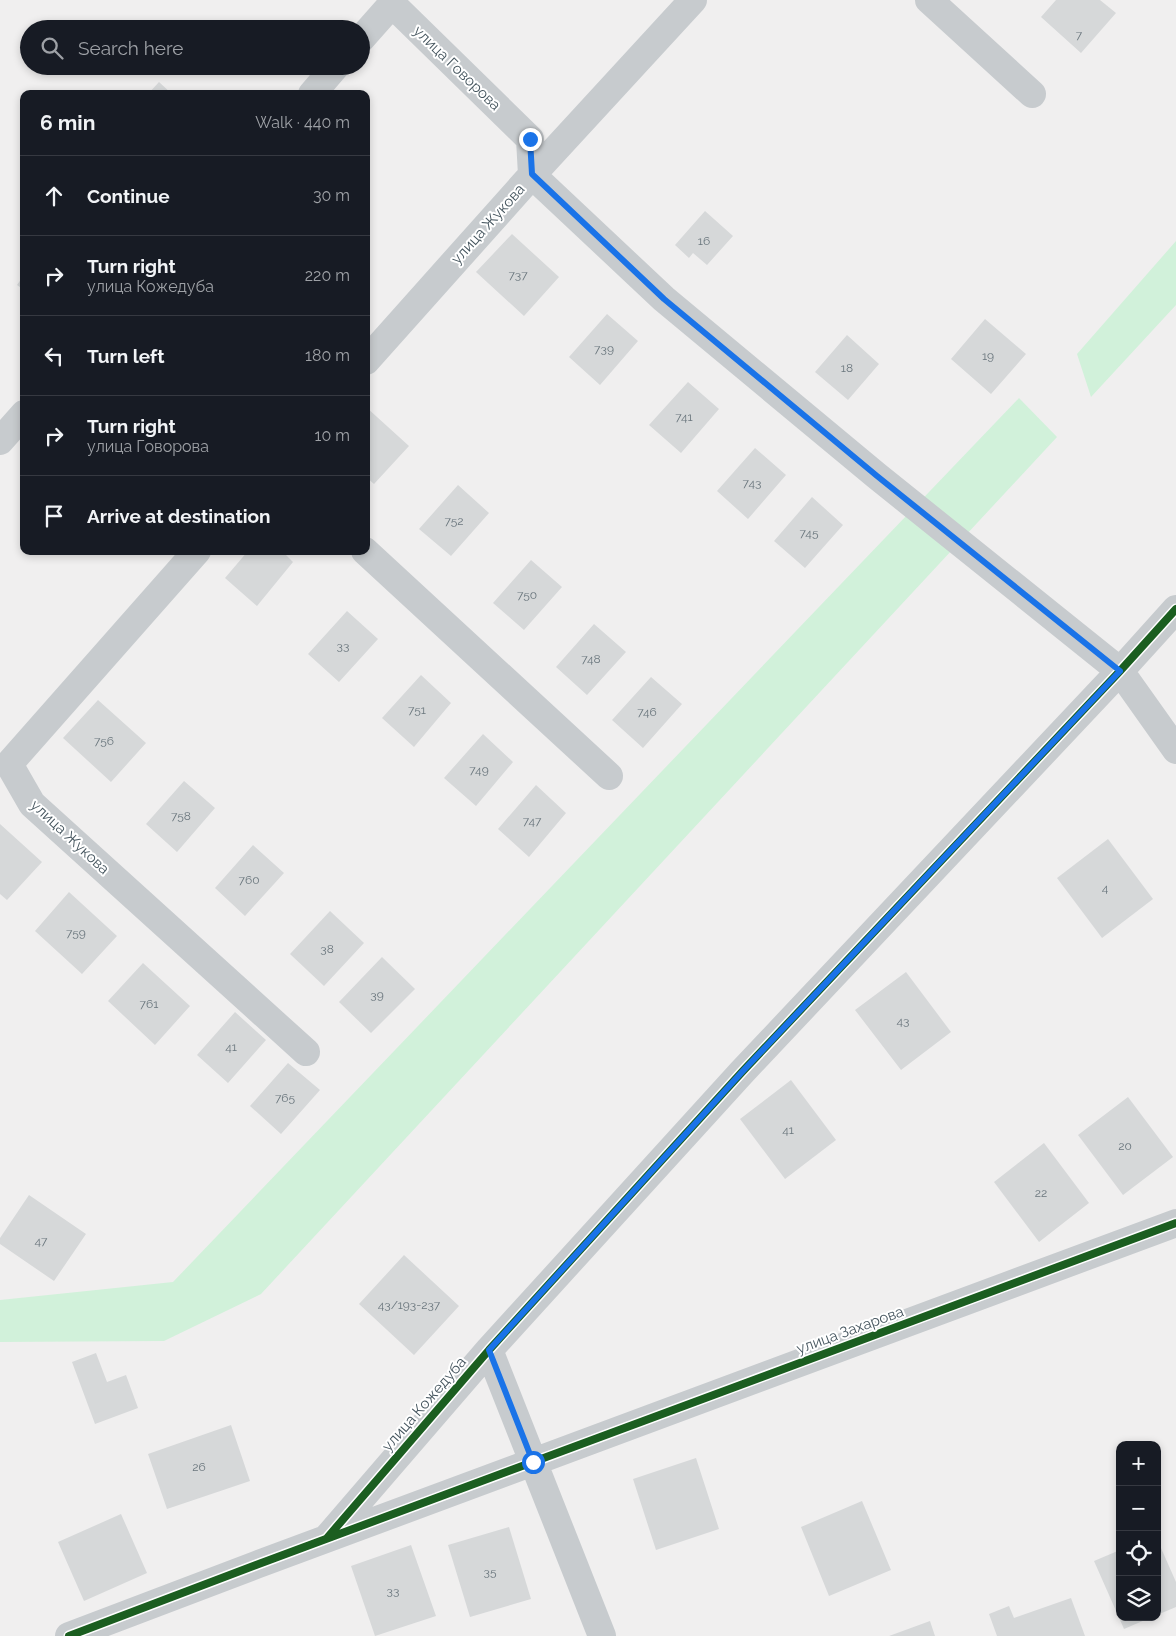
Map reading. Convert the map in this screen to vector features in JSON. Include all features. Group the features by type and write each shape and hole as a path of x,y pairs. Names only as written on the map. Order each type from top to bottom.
{"street":[{"name":"улица Жукова","path":"370,356 532,174 693,0"},
{"path":"929,0 1032,94"},
{"name":"улица Говорова","path":"370,29 392,4 530,139 532,174"},
{"path":"315,90 328,75"},
{"path":"532,174 664,299 877,476 1120,671 1176,750"},
{"path":"0,441 20,418"},
{"name":"улица Жукова","path":"193,555 5,768 32,804 306,1052"},
{"path":"369,555 608,776"},
{"name":"улица Кожедуба","path":"327,1538 489,1350 742,1072 1120,671 1176,608"},
{"name":"улица Захарова","path":"533,1462 1176,1223"},
{"path":"489,1350 602,1636"},
{"name":"улица Кожедуба","path":"69,1636 533,1462"}],"green space":[{"path":"1176,241 1176,305 1091,397 1077,354"},
{"path":"1019,398 1057,437 261,1294 164,1341 0,1342 0,1300 173,1282"}],"building":[{"path":"1056,0 1100,0 1116,13 1081,53 1041,17"},
{"path":"159,82 168,90 152,90"},
{"path":"705,211 733,236 707,265 693,253 689,258 675,245"},
{"path":"512,234 559,277 524,316 476,272"},
{"path":"607,314 638,341 600,385 569,357"},
{"path":"985,319 1026,354 991,394 951,359"},
{"path":"847,335 879,364 848,400 815,372"},
{"path":"688,382 719,409 681,453 649,425"},
{"path":"370,411 409,446 374,484 370,480"},
{"path":"755,448 786,475 748,519 717,491"},
{"path":"458,485 489,513 451,556 419,529"},
{"path":"812,497 843,525 805,568 774,541"},
{"path":"245,555 286,555 293,562 257,606 225,578"},
{"path":"531,560 562,587 524,630 493,603"},
{"path":"347,611 378,639 339,682 308,654"},
{"path":"594,624 626,652 587,695 556,667"},
{"path":"421,675 451,703 414,747 382,718"},
{"path":"651,677 682,704 643,748 612,720"},
{"path":"98,700 146,743 111,782 63,738"},
{"path":"483,734 513,762 476,806 444,778"},
{"path":"184,781 215,808 177,852 146,824"},
{"path":"536,785 566,813 529,857 498,829"},
{"path":"0,824 42,862 7,900 0,894"},
{"path":"1108,839 1153,899 1102,938 1057,878"},
{"path":"253,845 284,873 245,916 215,888"},
{"path":"69,892 117,936 82,974 35,931"},
{"path":"330,911 364,943 324,986 290,954"},
{"path":"382,957 415,989 371,1033 339,1002"},
{"path":"143,963 190,1006 155,1045 108,1001"},
{"path":"906,972 951,1032 901,1070 855,1010"},
{"path":"235,1012 266,1040 228,1083 197,1055"},
{"path":"288,1063 320,1090 281,1134 250,1106"},
{"path":"791,1080 836,1140 785,1179 740,1119"},
{"path":"1128,1097 1173,1157 1123,1195 1078,1135"},
{"path":"1044,1143 1089,1203 1039,1242 994,1182"},
{"path":"29,1195 86,1234 54,1281 0,1244 0,1238"},
{"path":"404,1255 459,1306 414,1355 359,1304"},
{"path":"96,1353 107,1382 126,1375 138,1408 95,1424 72,1362"},
{"path":"231,1425 250,1481 167,1509 148,1454"},
{"path":"696,1458 719,1529 656,1550 633,1479"},
{"path":"862,1501 891,1570 829,1596 801,1527"},
{"path":"121,1514 147,1573 84,1601 58,1542"},
{"path":"509,1527 531,1599 470,1617 448,1545"},
{"path":"411,1545 436,1616 375,1636 351,1566"},
{"path":"1161,1548 1176,1582 1176,1607 1161,1613"},
{"path":"1116,1552 1116,1611 1094,1561"},
{"path":"1071,1598 1085,1636 997,1636 989,1614 1009,1606 1014,1618"},
{"path":"930,1621 935,1636 889,1636"},
{"path":"1120,1621 1143,1621 1124,1629"}],"cycle path":[{"path":"327,1538 489,1350 742,1072 1120,671 1176,609"},
{"path":"69,1636 1176,1223"}],"route":[{"path":"530,139 532,174 664,299 877,476 1120,671 742,1072 489,1350 533,1462"}]}
